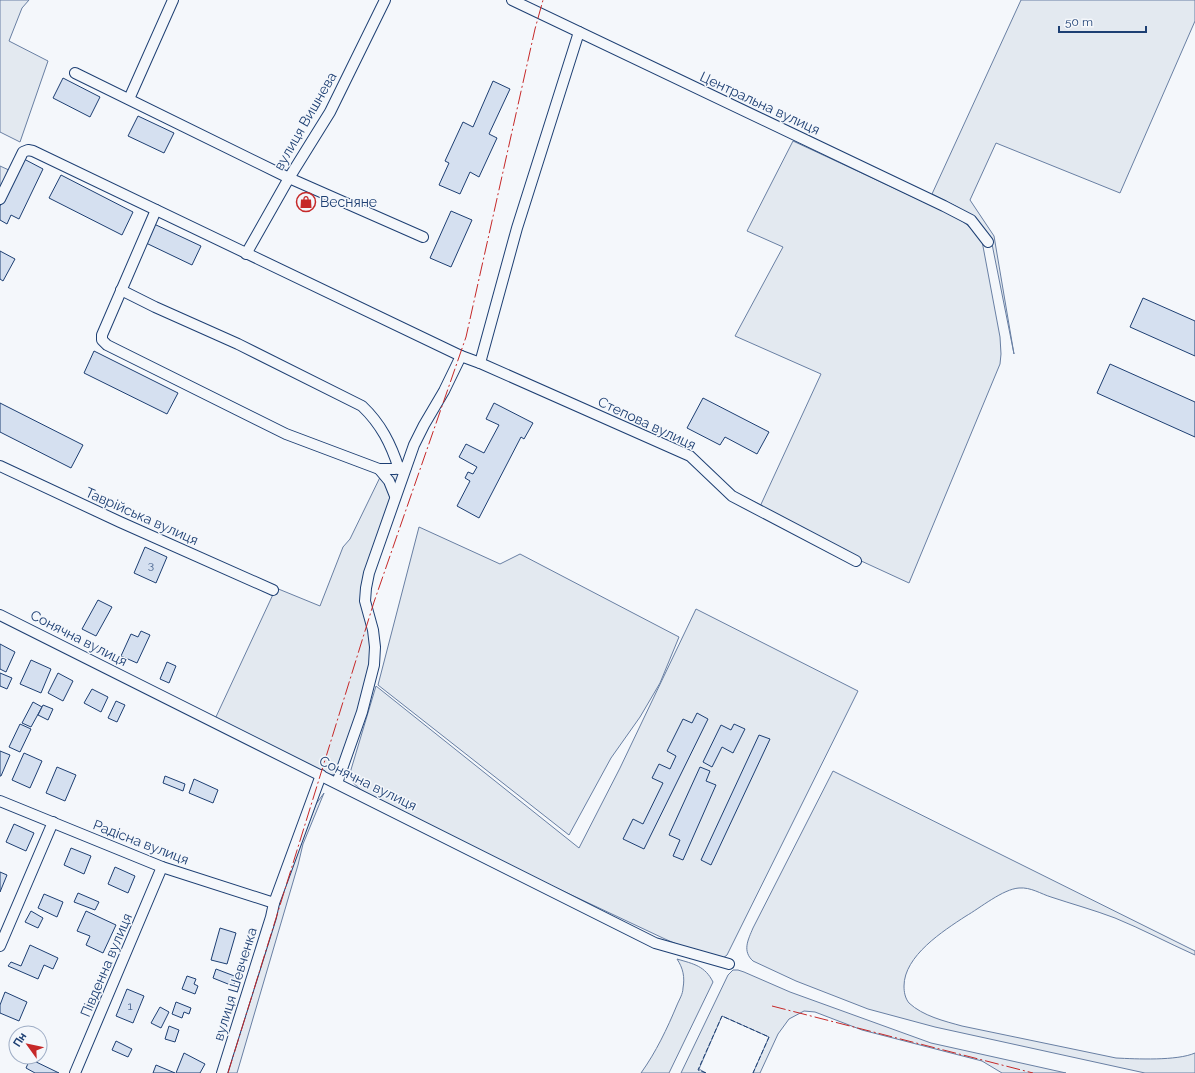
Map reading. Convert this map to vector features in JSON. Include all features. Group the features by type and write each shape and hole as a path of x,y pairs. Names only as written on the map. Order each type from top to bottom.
{"street":[{"path":"129,99 173,0"},
{"name":"вулиця Вишнева","path":"246,254 289,178 330,112 385,0"},
{"name":"Центральна вулиця","path":"512,0 944,206 970,220 988,242"},
{"path":"480,363 517,228 579,32"},
{"path":"75,73 289,178 423,237"},
{"name":"Степова вулиця","path":"0,199 23,152 28,150 33,151 461,356 690,456 732,496 856,561"},
{"path":"156,210 102,335 102,340 107,345 286,434 379,469 403,468"},
{"path":"121,290 238,344 362,406 382,428 403,468"},
{"path":"337,783 362,712 374,665 375,647 373,630 365,601 369,574 396,496 403,468 420,432 444,391 461,356"},
{"name":"Таврійська вулиця","path":"0,466 120,522 273,590"},
{"path":"379,469 389,481 396,496"},
{"name":"Сонячна вулиця","path":"0,615 655,942 729,964"},
{"name":"вулиця Шевченка","path":"222,1073 271,917 274,903 321,775"},
{"name":"Радісна вулиця","path":"0,801 162,867 274,903"},
{"path":"0,946 53,822"},
{"name":"Південна вулиця","path":"75,1073 162,867"}],"shaded area":[{"path":"0,0 29,0 22,8 9,41 48,61 20,142 0,132"},
{"path":"1021,0 1195,0 1195,21 1120,193 996,143 970,200 994,236 1014,354 991,239 979,223 972,217 958,207 932,194"},
{"path":"793,141 956,217 977,234 982,241 1000,337 1000,364 909,583 757,513 821,374 735,336 783,247 747,231"},
{"path":"0,166 11,171 0,193"},
{"path":"385,467 400,471 364,589 374,647 374,663 336,774 327,774 215,719 276,588 320,606 343,547 350,539"},
{"path":"419,527 500,564 520,554 679,637 660,683 640,717 611,758 569,835 378,685"},
{"path":"696,609 858,691 727,955 723,958 688,949 665,939 461,843 361,790 350,776 376,686 579,848 620,768"},
{"path":"833,771 1195,951 1195,955 1107,915 1032,890 1023,888 1013,889 992,899 926,945 910,965 906,975 904,990 909,1003 927,1015 962,1026 1116,1058 1167,1058 1187,1056 1195,1053 1195,1073 1145,1073 935,1027 868,1009 796,981 753,961 747,949 751,932"},
{"path":"324,793 303,844 237,1073 224,1073 273,918 316,804"},
{"path":"677,959 694,964 703,969 713,982 669,1073 641,1073 661,1040 682,992 684,980 683,973"},
{"path":"733,970 744,972 790,992 931,1043 1066,1073 1002,1073 982,1061 862,1030 815,1012 804,1011 789,1019 778,1034 760,1073 753,1073 769,1037 722,1016 699,1069 706,1073 681,1073 728,975"}],"building":[{"path":"63,78 100,97 90,117 53,98"},
{"path":"493,81 510,89 489,134 497,138 479,177 470,172 460,194 439,185 449,163 445,161 463,122 473,127"},
{"path":"138,116 174,133 164,153 128,136"},
{"path":"24,159 43,169 19,219 11,215 7,224 0,220 0,206"},
{"path":"61,175 133,212 122,235 49,198"},
{"path":"451,211 472,220 451,267 430,258"},
{"path":"154,224 201,246 192,265 146,243"},
{"path":"0,251 15,259 3,281 0,279"},
{"path":"1143,298 1195,321 1195,356 1130,327"},
{"path":"94,351 178,393 167,414 84,373"},
{"path":"1110,364 1195,402 1195,437 1097,393"},
{"path":"703,398 769,432 757,454 725,437 720,445 687,428"},
{"path":"0,403 83,445 71,468 0,432"},
{"path":"494,403 533,423 524,439 521,437 479,518 457,506 470,481 465,478 468,472 473,474 477,467 459,457 466,444 484,453 499,425 486,419"},
{"path":"145,547 167,557 156,583 134,573"},
{"path":"98,600 112,607 96,636 82,629"},
{"path":"141,631 150,635 137,663 121,656 131,634 138,637"},
{"path":"0,644 15,652 6,672 0,669"},
{"path":"31,660 51,669 41,693 20,684"},
{"path":"167,662 176,666 169,683 160,679"},
{"path":"0,673 12,678 7,689 0,686"},
{"path":"58,673 73,681 63,701 48,693"},
{"path":"92,689 108,697 101,712 84,703"},
{"path":"116,701 125,705 117,722 108,718"},
{"path":"33,702 42,707 31,727 22,723"},
{"path":"43,705 53,709 48,720 38,715"},
{"path":"697,713 708,719 644,849 623,839 633,819 643,824 663,783 652,778 659,764 670,769 676,756 667,751 683,719 692,723"},
{"path":"20,724 31,729 20,752 9,747"},
{"path":"734,724 745,729 733,753 722,747 712,767 703,762 721,725 731,730"},
{"path":"759,735 770,739 711,865 701,860"},
{"path":"0,751 10,755 1,776 0,776"},
{"path":"24,753 42,761 30,788 12,780"},
{"path":"57,767 76,775 65,801 46,793"},
{"path":"700,767 710,771 706,781 716,785 683,860 673,856 680,840 669,835"},
{"path":"165,776 185,784 183,791 163,783"},
{"path":"194,779 218,790 213,803 189,793"},
{"path":"14,824 34,833 26,851 6,842"},
{"path":"71,848 91,856 84,874 64,865"},
{"path":"115,867 135,876 128,893 108,884"},
{"path":"0,872 7,875 0,892"},
{"path":"78,893 99,902 95,910 74,902"},
{"path":"44,894 63,902 57,917 38,908"},
{"path":"31,911 43,918 38,928 25,922"},
{"path":"86,911 116,925 103,953 86,945 90,936 77,931"},
{"path":"220,928 236,933 227,964 211,960"},
{"path":"30,945 58,958 53,969 44,965 38,979 8,966 11,962 21,966"},
{"path":"216,969 237,977 233,986 213,978"},
{"path":"187,976 196,979 194,984 198,986 195,994 182,989"},
{"path":"127,989 144,996 133,1023 116,1016"},
{"path":"5,992 27,1002 19,1021 0,1013 0,1005"},
{"path":"176,1002 191,1008 189,1014 184,1012 182,1018 172,1014"},
{"path":"160,1007 169,1012 161,1028 151,1023"},
{"path":"169,1026 179,1030 175,1042 165,1039"},
{"path":"116,1041 132,1049 128,1057 112,1050"},
{"path":"184,1053 205,1064 200,1073 176,1073"},
{"path":"27,1065 42,1065 59,1073 35,1073 26,1068"},
{"path":"156,1065 175,1073 153,1073"}],"fence":[{"path":"706,1073 698,1070 722,1016 769,1037 753,1073"}],"power":[{"path":"228,1073 374,602 466,337 535,29 543,0"},
{"path":"772,1006 1033,1073"}],"place":[{"name":"Весняне","path":"306,202"}]}
